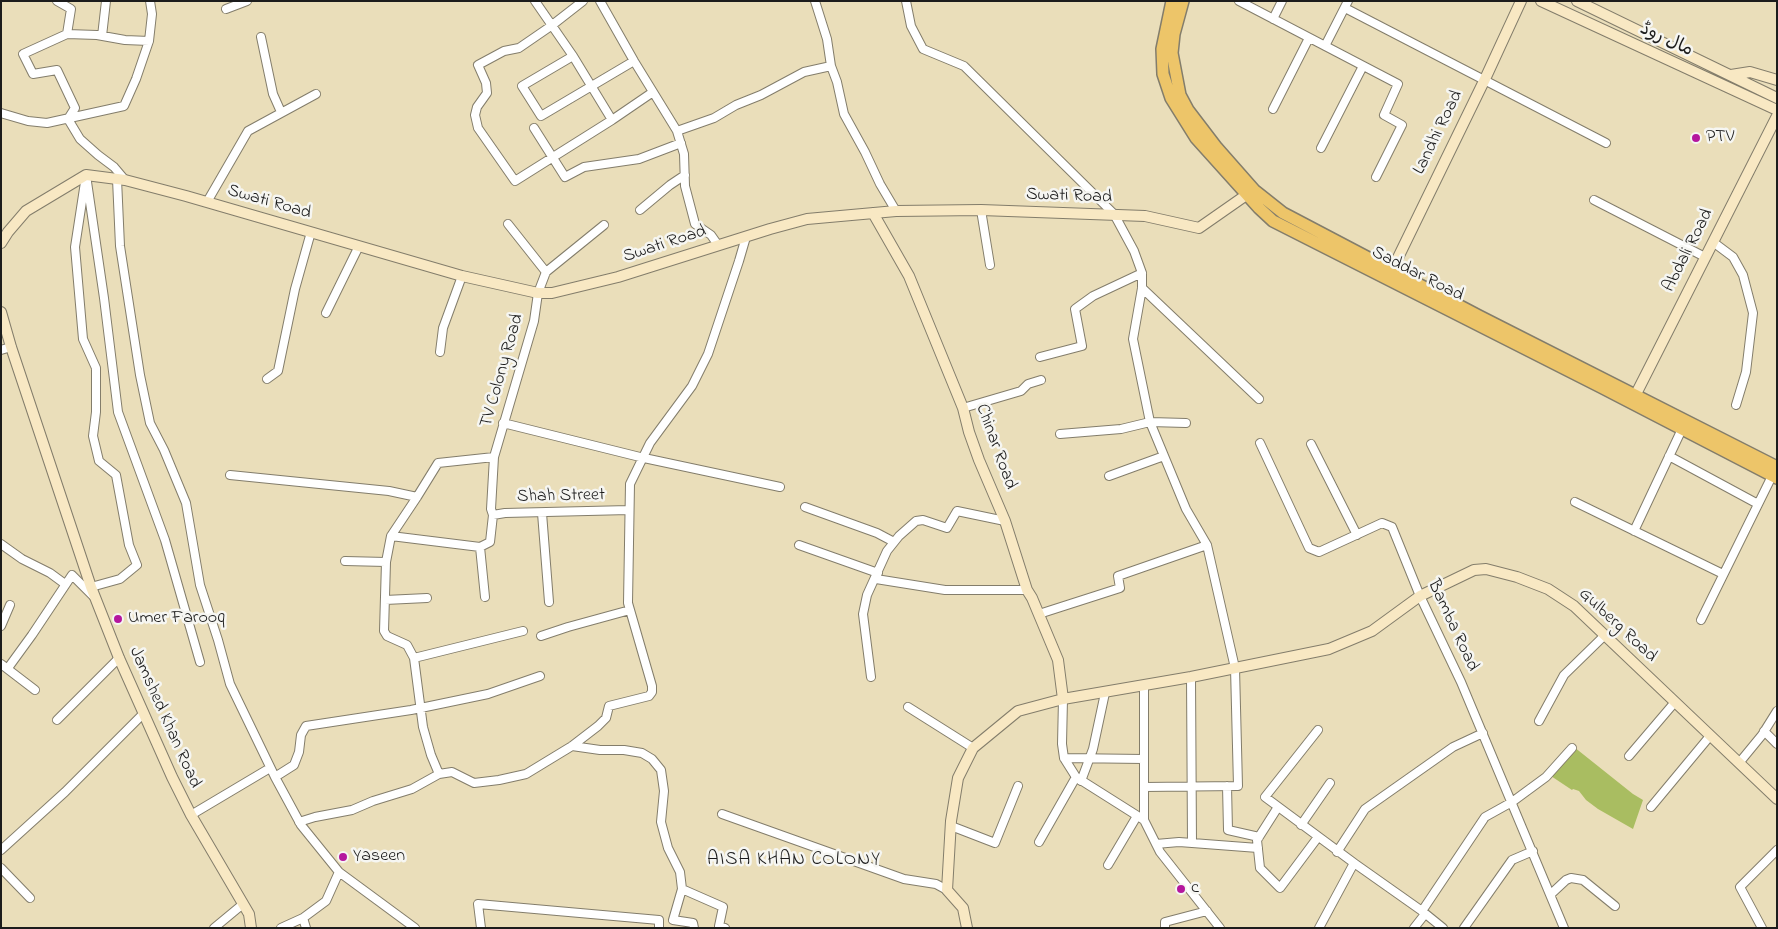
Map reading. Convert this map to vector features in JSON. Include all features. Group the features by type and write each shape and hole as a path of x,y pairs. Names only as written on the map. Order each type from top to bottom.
{"main road":[{"path":"1172,1 1162,49 1167,87 1196,138 1251,193"},
{"path":"1183,1 1174,34 1172,53 1180,95 1188,110 1251,193"},
{"name":"Saddar Road","path":"1251,193 1389,274 1776,472"},
{"name":"Saddar Road","path":"1634,399 1682,429 1776,472"}],"street":[{"path":"58,1 70,5 67,34"},
{"path":"102,36 106,1"},
{"path":"1,113 28,121 47,123 124,106 136,79 149,41 152,14 150,1"},
{"path":"226,9 247,1"},
{"path":"535,1 573,56 612,120"},
{"path":"583,1 519,48 504,51 478,65 486,83 487,93 475,115 478,128 514,181 653,92"},
{"path":"600,1 676,130 684,154 687,193 695,224 711,235 718,245"},
{"path":"816,1 844,114 896,211"},
{"path":"906,1 910,26 923,50 964,66 1114,214 1134,250 1142,273 1142,288 1133,339 1150,422 1186,509 1207,545 1235,668 1238,786 1144,787"},
{"path":"1239,1 1398,84 1384,115 1402,125 1376,177"},
{"path":"1273,19 1282,1"},
{"name":"Landhi Road","path":"1389,274 1485,79 1521,1"},
{"name":"مال روڈ","path":"1541,1 1777,110"},
{"name":"مال روڈ","path":"1577,1 1777,98"},
{"path":"1325,46 1346,4 1606,143"},
{"path":"68,119 75,108 57,70 33,74 23,54 67,34 149,41"},
{"path":"261,36 274,94 281,112"},
{"path":"1273,109 1309,38"},
{"path":"573,56 522,86 541,116 634,61"},
{"path":"676,130 714,118 736,105 761,95 804,72 831,66"},
{"path":"1322,148 1364,66"},
{"path":"1730,75 1750,72 1777,80"},
{"path":"207,202 248,131 316,94"},
{"name":"Abdali Road","path":"1634,399 1777,116"},
{"path":"68,119 80,139 114,167 121,180 120,246 140,375 150,423 164,450 186,503 200,585 230,684 270,768 299,822 339,872 415,928"},
{"path":"534,128 565,177 584,167 639,158 681,143"},
{"path":"1,243 26,211 86,175"},
{"path":"86,175 75,247 83,339 96,368 96,412 93,436 99,461 116,475 129,545 137,565 120,579 91,587"},
{"path":"86,175 118,412 165,540 200,662"},
{"name":"Swati Road","path":"86,175 121,180 207,202 462,276 538,293 552,293 618,277 807,219 896,211 981,210 1145,216 1199,228 1251,193"},
{"path":"640,210 685,175"},
{"path":"1594,200 1705,257"},
{"path":"981,210 990,265"},
{"name":"Chinar Road","path":"873,213 909,276 964,408 969,432 1005,521 1027,590 1058,660 1063,699"},
{"path":"508,224 546,272 604,225"},
{"path":"267,378 278,371 295,288 311,232"},
{"path":"299,822 352,810 373,801 412,790 439,774 452,772 474,783 526,774 572,746 598,726 606,718 609,706 650,696 652,692 628,603 630,484 650,443 692,386 708,354 746,237"},
{"path":"1713,242 1733,257 1743,275 1754,313 1746,372 1736,405"},
{"path":"326,314 359,246"},
{"name":"TV Colony Road","path":"480,547 490,542 493,515 491,508 494,457 534,322 538,293 546,272"},
{"path":"1040,357 1082,346 1075,310 1093,296 1142,273"},
{"path":"440,352 443,328 462,276"},
{"path":"1142,288 1259,399"},
{"name":"Jamshed Khan Road","path":"1,312 6,349 91,587 119,658 191,815 249,914 251,928"},
{"path":"964,408 1021,391 1028,384 1041,380"},
{"path":"1060,434 1121,429 1150,422 1186,423"},
{"path":"504,423 644,458 780,486"},
{"path":"1634,531 1682,429"},
{"name":"Bamba Road","path":"1260,443 1309,548 1319,552 1382,523 1392,528 1420,596 1461,682 1564,928"},
{"path":"1311,444 1357,535"},
{"path":"1109,476 1164,456"},
{"path":"1670,456 1758,504"},
{"path":"439,774 430,755 423,728 414,658 407,644 387,636 384,631 386,562 390,536 418,497 438,463 494,457"},
{"path":"1701,620 1758,504 1776,472"},
{"path":"230,475 260,476 389,491 418,497"},
{"path":"1575,502 1723,574"},
{"path":"805,507 877,533 894,542"},
{"name":"Shah Street","path":"493,515 505,513 629,510"},
{"path":"871,677 863,614 867,595 887,551 899,536 916,521 923,520 947,528 957,510 1005,521"},
{"path":"542,513 549,602"},
{"path":"390,536 480,547 485,597"},
{"path":"1,544 22,559 50,573 65,584"},
{"path":"799,545 877,576 945,590 1027,590"},
{"path":"1039,614 1120,588 1118,576 1207,545"},
{"path":"345,561 386,562"},
{"name":"Gulberg Road","path":"973,748 1018,711 1063,699 1144,686 1329,649 1372,631 1420,596 1474,570 1486,569 1517,577 1548,590 1574,606 1777,799"},
{"path":"35,690 5,666 32,636 72,575 97,600"},
{"path":"385,600 427,598"},
{"path":"1,626 10,605"},
{"path":"541,636 630,610"},
{"path":"414,658 523,631"},
{"path":"1539,721 1564,675 1604,635"},
{"path":"57,720 119,658"},
{"path":"275,777 294,765 299,752 301,735 306,726 421,708 488,694 540,676"},
{"path":"1191,677 1192,843"},
{"path":"1108,865 1141,818 1144,787 1144,686"},
{"path":"1039,842 1090,759 1104,693"},
{"path":"1063,699 1062,744 1064,758 1078,779 1141,818 1160,852 1220,928"},
{"path":"1629,756 1674,702"},
{"path":"908,707 973,748 958,778 951,826 947,890"},
{"path":"1739,763 1763,733 1777,710"},
{"path":"1,850 65,792 144,713"},
{"path":"1318,730 1265,797 1337,852 1444,928"},
{"path":"1763,733 1777,744"},
{"path":"1337,852 1365,809 1453,747 1483,734"},
{"path":"1652,807 1710,736"},
{"path":"572,746 642,753 652,759 661,770 664,791 661,822 668,848 680,872 682,888 674,920 693,923 694,928"},
{"path":"1414,928 1485,817 1512,802 1546,777 1572,748"},
{"path":"1064,758 1144,759"},
{"path":"191,815 270,768"},
{"path":"1301,825 1330,783"},
{"path":"951,826 995,843 1018,786"},
{"path":"1228,786 1228,830 1259,836"},
{"path":"1278,807 1257,840 1260,868 1280,888 1318,837"},
{"path":"722,814 904,879 936,884 947,890 963,908 966,928"},
{"path":"1156,844 1192,843 1258,848"},
{"path":"1762,928 1740,887 1777,850"},
{"path":"1464,928 1512,860 1533,851"},
{"path":"1319,928 1354,863"},
{"path":"1,868 30,898"},
{"path":"281,928 303,918 326,901 339,872"},
{"path":"1551,894 1566,880 1571,878 1583,880 1615,906"},
{"path":"682,888 723,907 719,926 725,928"},
{"path":"214,928 243,904"},
{"path":"481,928 478,904 659,920 659,928"},
{"path":"1165,928 1165,922 1207,911"},
{"path":"303,918 306,928"}],"green space":[{"path":"1574,747 1643,800 1633,829 1598,809 1586,800 1579,791 1572,790 1551,776"}],"place":[{"name":"PTV","path":"1696,138"},
{"name":"Umer Farooq","path":"118,619"},
{"name":"Yaseen","path":"343,857"},
{"name":"c","path":"1181,889"}],"district":[{"name":"AISA KHAN COLONY","path":"794,861"}]}
